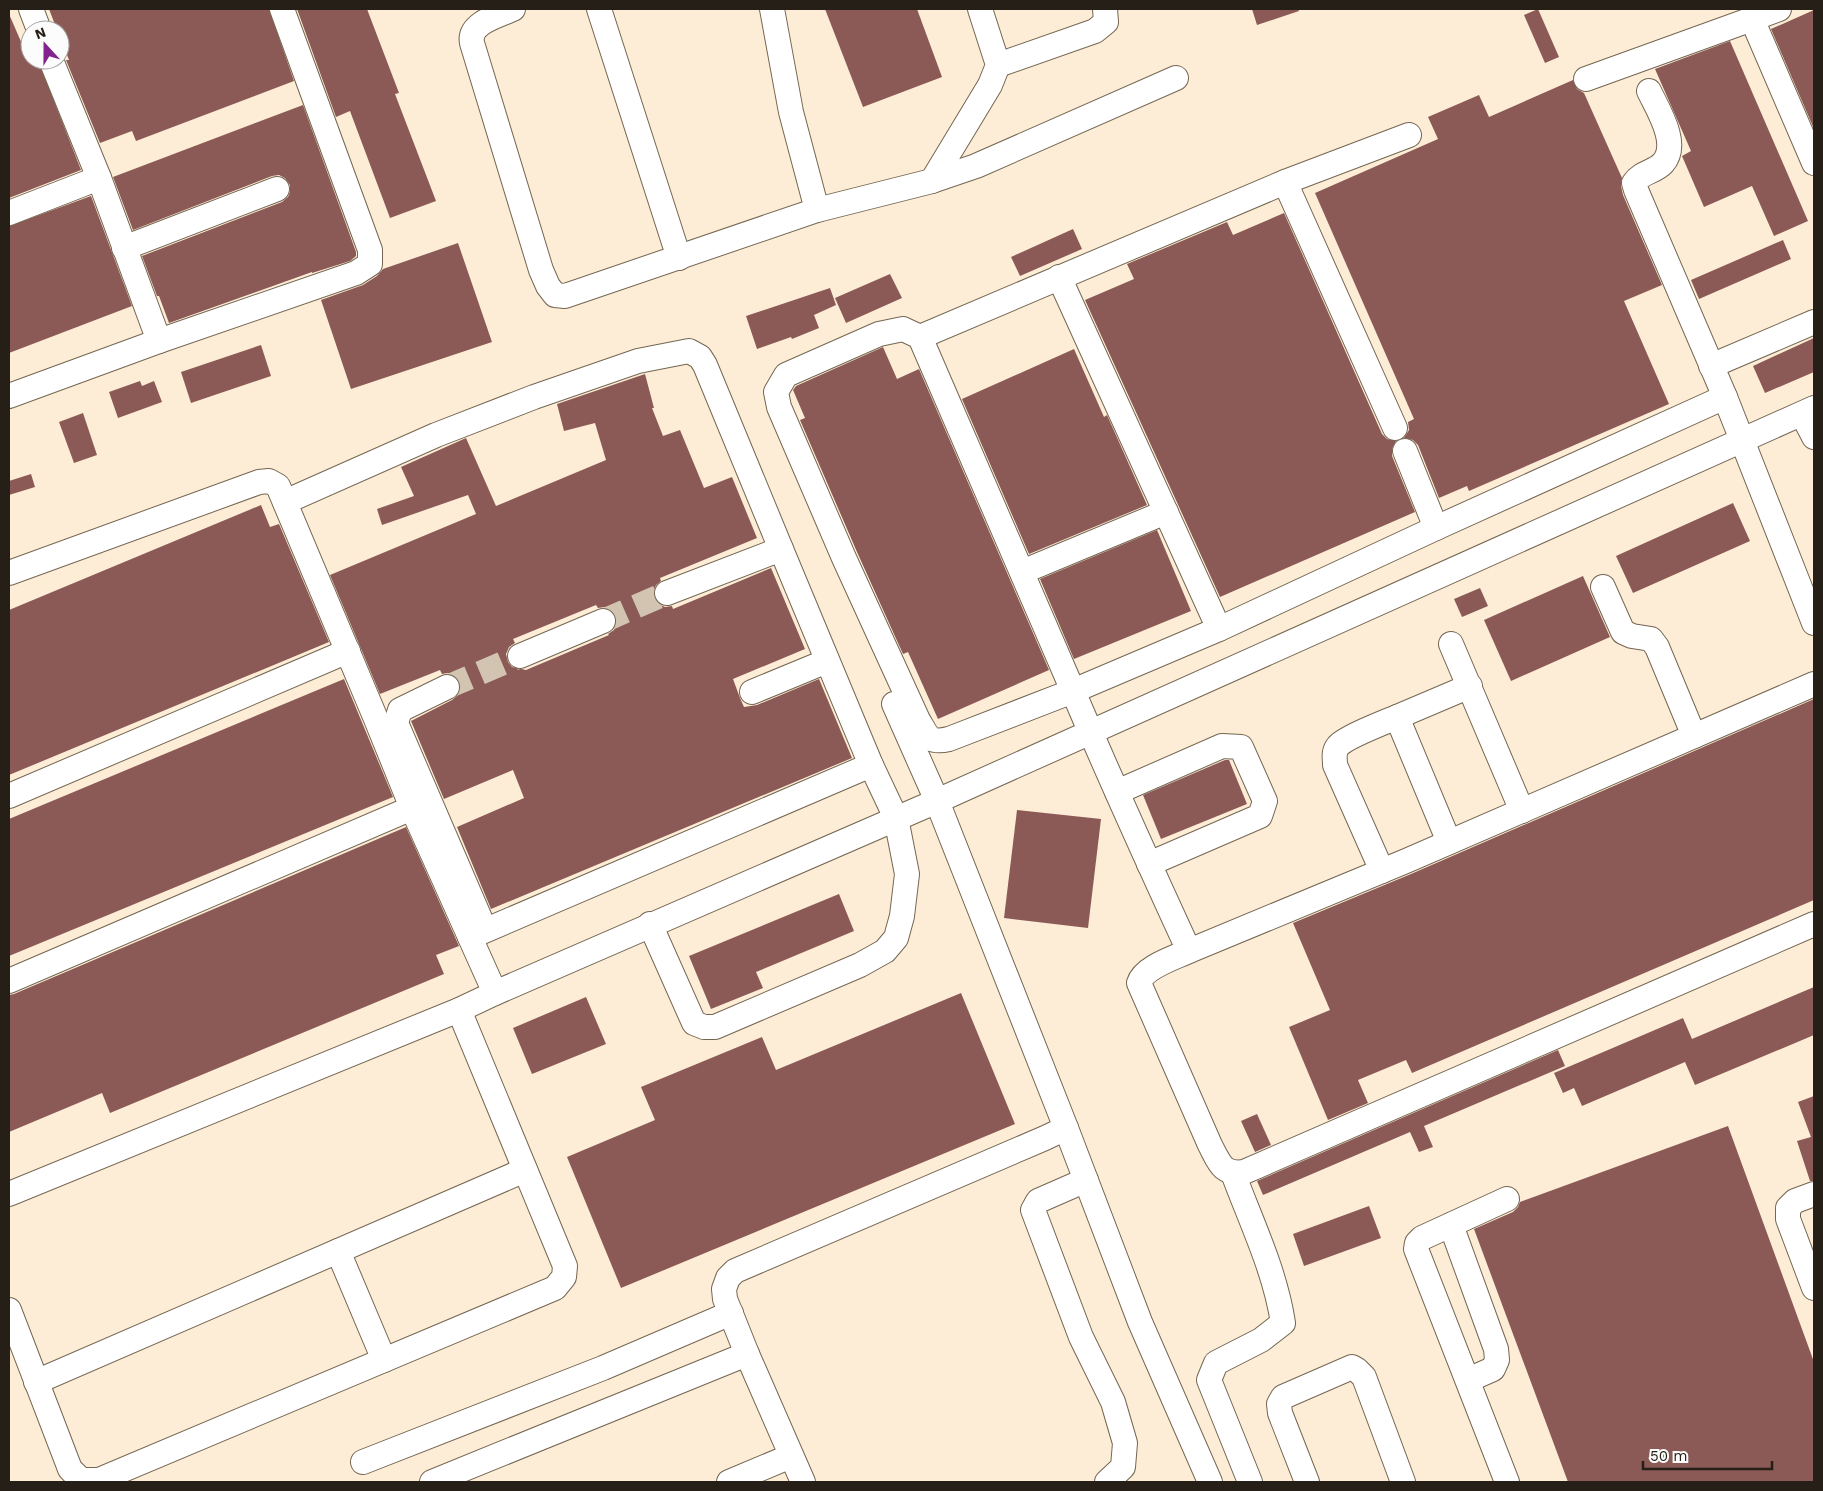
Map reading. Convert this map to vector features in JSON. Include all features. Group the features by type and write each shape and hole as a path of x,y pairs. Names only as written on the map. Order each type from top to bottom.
{"lane":[{"path":"9,396 356,272 370,264 370,250 282,9"},
{"path":"512,9 480,24 474,30 471,37 541,270 548,286 555,295 565,296 817,210 932,182 976,166 1176,78"},
{"path":"599,9 679,258"},
{"path":"772,9 791,112 817,210"},
{"path":"932,182 990,85 998,65 980,9"},
{"path":"998,65 1095,32 1106,22 1105,9"},
{"path":"1586,79 1779,9"},
{"path":"1752,19 1814,163"},
{"path":"55,70 99,178 159,341"},
{"path":"1649,91 1670,137 1669,151 1663,163 1638,178 1634,183 1636,190 1725,396 1812,612"},
{"path":"920,337 1285,182 1409,135"},
{"path":"9,213 99,178"},
{"path":"1285,182 1395,428"},
{"path":"124,248 277,189"},
{"path":"1059,277 1219,628"},
{"path":"1711,366 1814,322"},
{"path":"1189,951 1090,732 1073,692 1022,572 920,337 903,329 879,334 786,375 776,392 779,408 918,720 930,738 938,742 1073,692 1219,628 1725,396"},
{"path":"285,502 436,435 534,397 638,361 689,351 700,357 705,365 871,765 896,818 907,874 902,916 896,938 885,951 860,965 715,1027 704,1027 694,1023 650,924"},
{"path":"9,1194 459,1010 650,924 936,801 1808,411 1814,437"},
{"path":"782,449 936,801 1066,1128 1140,1322 1210,1482"},
{"path":"1405,451 1436,528"},
{"path":"9,573 259,482 269,481 278,486 412,808 478,933"},
{"path":"1022,572 1166,512"},
{"path":"667,593 781,549"},
{"path":"1603,588 1623,632 1632,636 1651,639 1657,647 1694,736"},
{"path":"520,656 603,620"},
{"path":"1451,644 1522,811"},
{"path":"9,796 348,651"},
{"path":"752,692 827,661"},
{"path":"1814,684 1382,871 1189,951 1147,970 1139,983 1210,1145 1226,1171 1233,1173 1244,1172 1814,924"},
{"path":"1382,871 1335,765 1334,752 1338,745 1371,728 1470,686"},
{"path":"447,687 400,710 396,723 478,933 495,993"},
{"path":"1397,717 1449,842"},
{"path":"1117,792 1222,746 1241,747 1265,801 1260,816 1149,864"},
{"path":"478,933 871,765"},
{"path":"9,981 412,808"},
{"path":"9,1310 70,1469 81,1480 100,1480 555,1288 564,1277 565,1266 459,1010"},
{"path":"803,1482 725,1300 724,1289 728,1278 734,1271 1066,1128"},
{"path":"36,1382 525,1170"},
{"path":"1233,1173 1269,1266 1280,1302 1283,1322 1262,1340 1216,1363 1209,1380 1250,1482"},
{"path":"1086,1180 1038,1201 1033,1210 1081,1337 1113,1402 1125,1443 1123,1467 1107,1482"},
{"path":"1814,1194 1795,1201 1788,1208 1788,1219 1809,1256 1814,1288"},
{"path":"1507,1199 1422,1238 1417,1243 1416,1249 1507,1482"},
{"path":"1451,1225 1496,1349 1498,1360 1494,1370 1468,1380"},
{"path":"338,1251 384,1360"},
{"path":"363,1462 603,1368 731,1313"},
{"path":"432,1482 747,1354"},
{"path":"1307,1482 1280,1413 1279,1404 1283,1397 1352,1367 1364,1377 1403,1482"},
{"path":"729,1482 791,1456"}],"building":[{"path":"49,9 269,9 294,81 136,141 132,131 100,143 70,70 70,20 53,20"},
{"path":"297,9 367,9 399,93 395,94 436,201 390,218 350,111 336,117"},
{"path":"825,9 917,9 942,77 863,107"},
{"path":"1252,9 1298,9 1299,11 1257,25"},
{"path":"1538,9 1559,57 1545,63 1524,15"},
{"path":"1814,10 1814,129 1771,29"},
{"path":"9,14 20,39 20,70 42,70 81,170 9,198"},
{"path":"1730,41 1808,221 1774,236 1752,186 1704,207 1682,156 1691,151 1655,69"},
{"path":"1573,80 1577,89 1584,93 1622,178 1623,195 1662,285 1624,301 1669,404 1469,491 1467,486 1439,498 1418,445 1413,440 1404,438 1409,430 1408,422 1414,419 1315,193 1438,139 1428,117 1479,95 1489,117"},
{"path":"303,105 356,256 350,261 312,272 169,323 142,256 282,202 288,197 290,185 285,178 279,175 272,176 133,230 113,177"},
{"path":"91,196 132,306 9,353 9,226"},
{"path":"1284,213 1382,434 1387,439 1396,441 1392,449 1392,456 1415,512 1220,597 1085,300 1134,279 1127,264 1227,222 1233,235"},
{"path":"1073,229 1082,249 1020,276 1011,257"},
{"path":"1783,240 1791,259 1699,299 1691,280"},
{"path":"458,243 492,342 351,389 321,300 363,285 377,276 383,269"},
{"path":"890,274 902,298 846,323 835,298"},
{"path":"830,288 836,305 814,315 819,328 792,339 791,337 757,349 746,316"},
{"path":"1814,338 1814,372 1765,393 1753,366"},
{"path":"261,345 271,376 191,403 181,372"},
{"path":"883,347 897,379 919,369 1049,670 938,719 908,652 903,654 857,552 800,420 805,418 793,390 796,386"},
{"path":"1074,349 1104,417 1107,415 1147,505 1029,554 962,399"},
{"path":"645,374 654,408 652,408 663,436 680,430 704,488 732,477 757,538 660,578 661,581 654,590 654,598 659,604 665,607 672,606 673,609 771,568 805,649 733,679 740,698 744,707 757,705 819,679 852,758 491,909 457,827 524,798 513,770 444,799 411,721 458,695 461,688 459,681 454,675 442,674 440,670 380,694 330,575 476,514 468,495 382,525 377,509 414,496 401,467 466,438 496,506 606,460 595,423 564,431 557,404","holes":["596,605 598,608 605,607 616,616 617,623 609,635 526,670 512,667 508,662 506,654 509,647 515,643 513,639"]},
{"path":"140,381 142,386 154,381 162,402 118,418 109,392"},
{"path":"83,413 97,455 74,463 59,422"},
{"path":"31,474 35,487 9,495 9,481"},
{"path":"1733,503 1750,541 1633,593 1616,556"},
{"path":"261,505 270,527 279,524 329,642 9,775 9,610"},
{"path":"1157,530 1191,611 1074,659 1040,579"},
{"path":"1583,576 1610,637 1511,681 1484,620"},
{"path":"1480,588 1488,606 1462,617 1454,599"},
{"path":"344,679 393,797 9,956 9,819"},
{"path":"1814,699 1814,900 1412,1073 1406,1060 1358,1080 1368,1103 1328,1120 1289,1027 1330,1010 1293,923 1411,874"},
{"path":"1225,760 1229,760 1247,804 1161,839 1143,795"},
{"path":"1017,810 1101,819 1088,928 1004,918"},
{"path":"406,827 459,946 436,955 444,974 110,1113 102,1093 9,1132 9,995"},
{"path":"839,894 854,931 756,972 763,988 711,1009 689,956"},
{"path":"1814,987 1814,1035 1695,1085 1685,1062 1582,1106 1574,1088 1563,1093 1554,1073 1683,1018 1692,1039"},
{"path":"961,993 1015,1124 621,1288 567,1157 655,1120 641,1087 762,1037 776,1070"},
{"path":"586,997 606,1044 532,1074 513,1028"},
{"path":"1558,1050 1565,1066 1424,1126 1433,1147 1419,1152 1410,1132 1263,1195 1257,1181"},
{"path":"1814,1096 1814,1181 1810,1181 1797,1141 1811,1137 1798,1102"},
{"path":"1257,1114 1271,1145 1255,1152 1241,1121"},
{"path":"1728,1126 1814,1362 1814,1482 1568,1482 1474,1229 1513,1212 1520,1202"},
{"path":"1369,1206 1381,1238 1304,1266 1293,1234"}],"tunnel":[{"path":"603,621 667,593"},
{"path":"447,687 520,656"}]}
